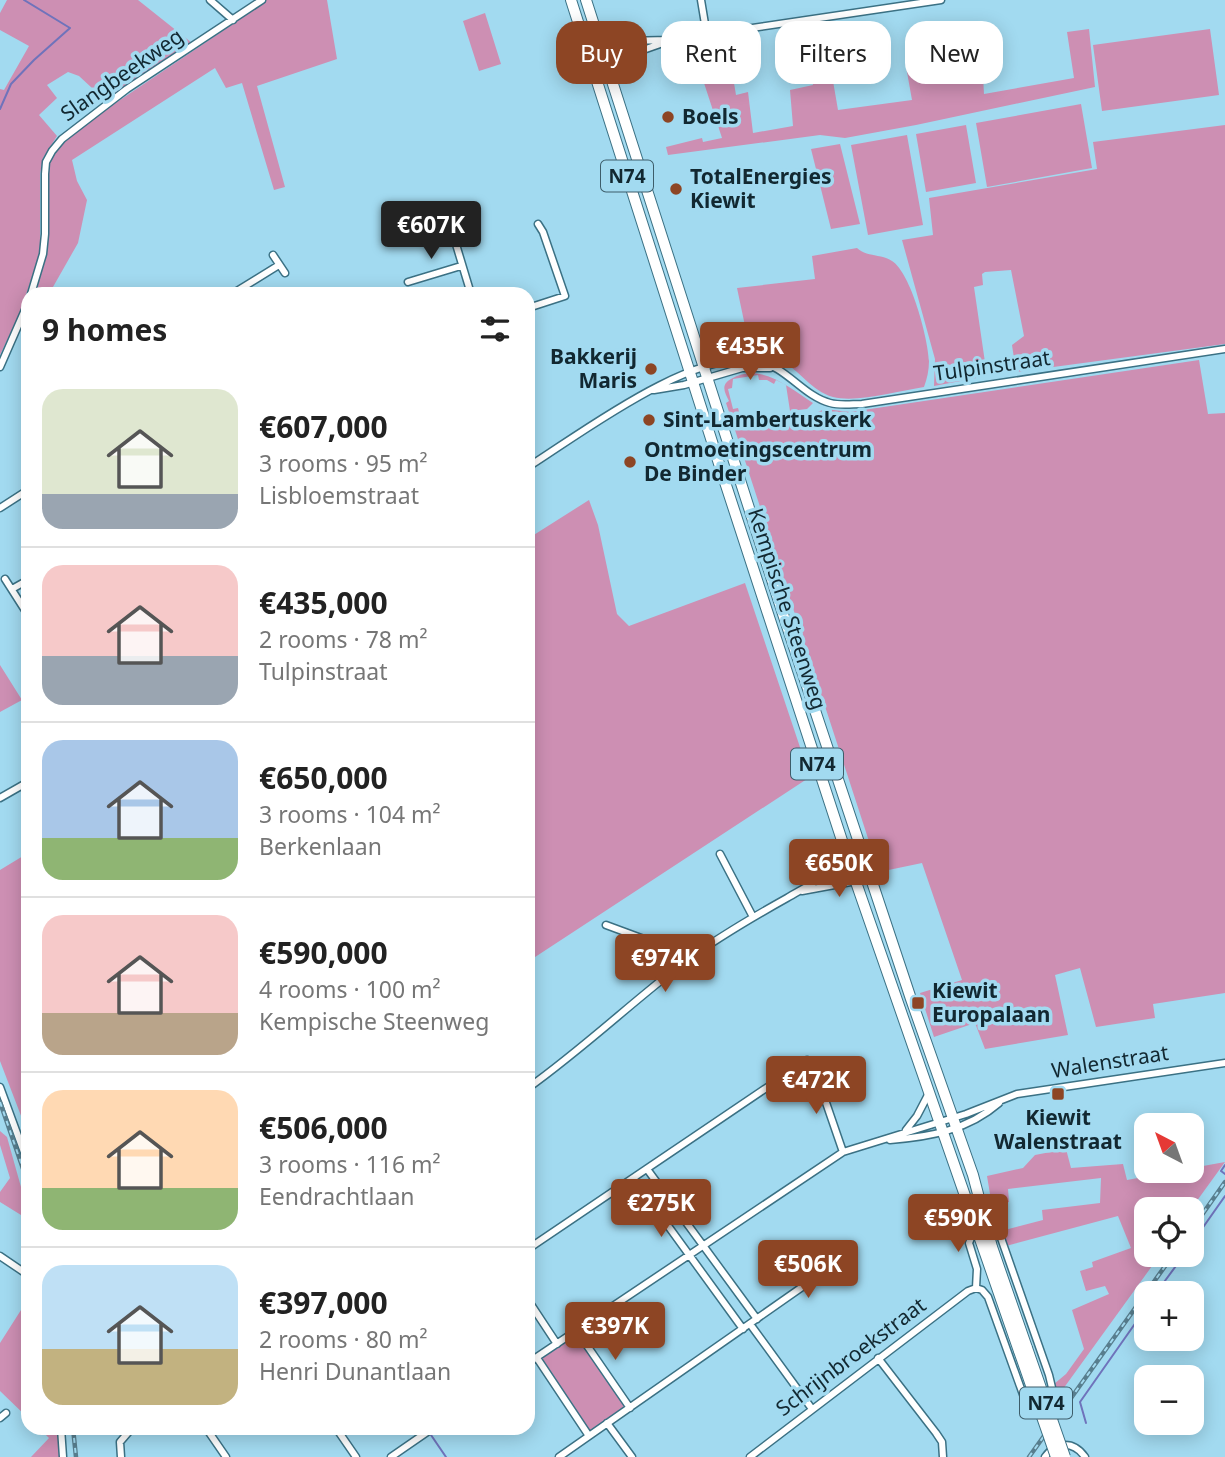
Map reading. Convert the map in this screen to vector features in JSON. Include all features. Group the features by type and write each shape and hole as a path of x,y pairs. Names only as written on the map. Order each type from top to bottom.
{"main road":[{"name":"Kempische Steenweg","path":"572,0 579,21"},
{"name":"Kempische Steenweg","path":"586,0 593,21"},
{"name":"Kempische Steenweg","path":"598,84 850,865 976,1226 1065,1457"},
{"name":"Kempische Steenweg","path":"613,84 864,861 973,1175 992,1247 1056,1457"}],"street":[{"path":"210,0 233,20"},
{"name":"Slangbeekweg","path":"33,287 46,234 46,162 62,139 127,89 262,0"},
{"path":"702,0 705,21"},
{"path":"761,28 941,0"},
{"path":"535,306 565,296 538,224"},
{"path":"455,241 468,287"},
{"path":"273,255 285,273"},
{"path":"243,287 279,265"},
{"path":"408,282 461,266"},
{"path":"418,279 420,287"},
{"path":"0,367 21,319"},
{"name":"Tulpinstraat","path":"535,463 674,377 692,377 740,360 758,361 789,376 820,399 843,405 1225,349"},
{"path":"0,508 21,494"},
{"path":"5,579 21,604"},
{"path":"12,589 21,583"},
{"path":"0,798 21,786"},
{"path":"720,854 753,916"},
{"path":"535,1083 563,1063 689,958 753,916 850,865 864,861"},
{"path":"797,892 856,881 868,873"},
{"path":"606,925 689,958"},
{"path":"535,1244 778,1080 785,1072 807,1060 812,1062 816,1072 843,1152"},
{"name":"Walenstraat","path":"881,1140 1017,1094 1225,1063"},
{"path":"778,1080 816,1072"},
{"path":"0,1087 21,1144"},
{"path":"902,1133 917,1116 929,1093"},
{"name":"Walenstraat","path":"881,1140 923,1137 956,1128 980,1118 1001,1101"},
{"path":"589,1436 537,1358 843,1152 881,1140"},
{"path":"648,1169 757,1319"},
{"path":"634,1179 743,1329"},
{"name":"Kempische Steenweg","path":"976,1226 970,1243 977,1269 976,1288 988,1297 1025,1400 1029,1405 1041,1404 1049,1399 1053,1392 1049,1374 994,1218 982,1210"},
{"path":"0,1256 21,1270"},
{"path":"559,1457 825,1271 850,1264"},
{"name":"Schrijnbroekstraat","path":"750,1457 878,1358 968,1291 976,1288"},
{"path":"535,1311 557,1344"},
{"path":"750,1324 812,1409"},
{"path":"578,1331 630,1408"},
{"path":"878,1358 942,1442 943,1457"},
{"path":"607,1423 632,1457"},
{"path":"61,1435 63,1457"},
{"path":"121,1457 120,1442 126,1435"},
{"path":"211,1435 226,1457"},
{"path":"341,1435 356,1457"},
{"path":"391,1457 423,1435"},
{"path":"1045,1457 1053,1448 1067,1445 1078,1449 1085,1457"}],"shaded area":[{"path":"7,0 138,0 192,43 105,100 79,76 68,72 47,85 57,98 39,115 57,136 43,158 40,174 40,254 29,287 21,287 21,309 0,355 0,89 4,90 29,46 0,30 0,13"},
{"path":"265,0 327,0 337,59 257,86 285,187 274,190 242,83 226,88 215,68 72,160 77,181 87,200 78,243 53,287 38,287 49,234 47,173 52,153 68,135"},
{"path":"485,13 501,64 479,71 463,21"},
{"path":"1089,29 1095,87 845,138 820,135 668,155 666,147 702,138 703,142 722,138 704,84 734,84 736,95 748,92 753,133 793,126 790,90 834,84 838,110 912,100 909,84 983,84 984,94 1074,78 1067,32"},
{"path":"1210,29 1219,95 1102,111 1093,45"},
{"path":"1081,104 1092,168 987,187 976,123"},
{"path":"966,125 976,183 926,192 916,134"},
{"path":"1225,125 1225,344 1016,372 1012,345 1024,336 1011,270 985,272 982,274 983,285 974,287 987,376 934,386 935,359 902,240 933,235 929,198 1097,169 1093,142"},
{"path":"907,135 923,225 868,235 851,145"},
{"path":"840,144 860,224 831,229 811,149"},
{"path":"857,248 892,261 906,278 922,322 928,351 929,368 924,387 865,398 833,397 818,390 780,360 756,353 718,353 718,350 748,340 737,288 815,279 812,256"},
{"path":"1199,360 1208,414 1225,413 1225,993 1153,1004 1155,1018 1096,1027 1080,968 1055,975 1068,1035 985,1049 975,1023 934,1037 920,993 962,980 922,863 879,872 726,403 729,401 724,389 725,384 731,379 742,374 764,375 774,379 785,384 776,380 774,384 759,380 758,375 733,379 732,388 728,389 733,409 738,408 743,427 813,414 825,409 850,412"},
{"path":"786,385 813,403 807,409 790,411"},
{"path":"589,500 598,525 617,614 629,626 745,583 810,777 535,957 535,534"},
{"path":"0,665 21,701 0,712"},
{"path":"21,857 21,1116 0,1061 0,870"},
{"path":"0,1131 7,1137 21,1187 21,1215 0,1202 0,1192 10,1178 0,1145"},
{"path":"1066,1149 1071,1168 1123,1164 1127,1180 1134,1179 1134,1183 1204,1183 1204,1166 1225,1162 1200,1197 1134,1197 1134,1267 1151,1267 1141,1281 1134,1281 1134,1291 1058,1396 1054,1384 1066,1374 1084,1349 1072,1310 1109,1294 1105,1286 1086,1291 1080,1271 1093,1267 1092,1262 1131,1248 1118,1216 1006,1246 1001,1231 1043,1220 1042,1210 1100,1203 1101,1178 1008,1189 1009,1202 992,1206 987,1176 1023,1168 1035,1155"},
{"path":"21,1310 21,1411 0,1391 0,1343"},
{"path":"576,1336 626,1407 590,1431 542,1358"},
{"path":"46,1435 59,1435 61,1457 31,1457 49,1438"}],"waterway":[{"path":"0,109 11,84 70,28 24,0"},
{"path":"1225,1165 1221,1171 1225,1174"},
{"path":"1204,1226 1225,1196"},
{"path":"1165,1281 1175,1267"},
{"path":"1086,1423 1080,1402 1134,1325"},
{"path":"431,1435 446,1457"}],"railway":[{"path":"0,1102 21,1163"},
{"path":"1204,1212 1225,1182"},
{"path":"1029,1457 1164,1267"},
{"path":"74,1435 76,1457"}],"place":[{"name":"Boels","path":"668,117"},
{"name":"TotalEnergies Kiewit","path":"676,189"},
{"name":"Bakkerij Maris","path":"651,369"},
{"name":"Sint-Lambertuskerk","path":"649,420"},
{"name":"Ontmoetingscentrum De Binder","path":"630,462"},
{"name":"Kiewit Europalaan","path":"918,1003"},
{"name":"Kiewit Walenstraat","path":"1058,1094"}]}
